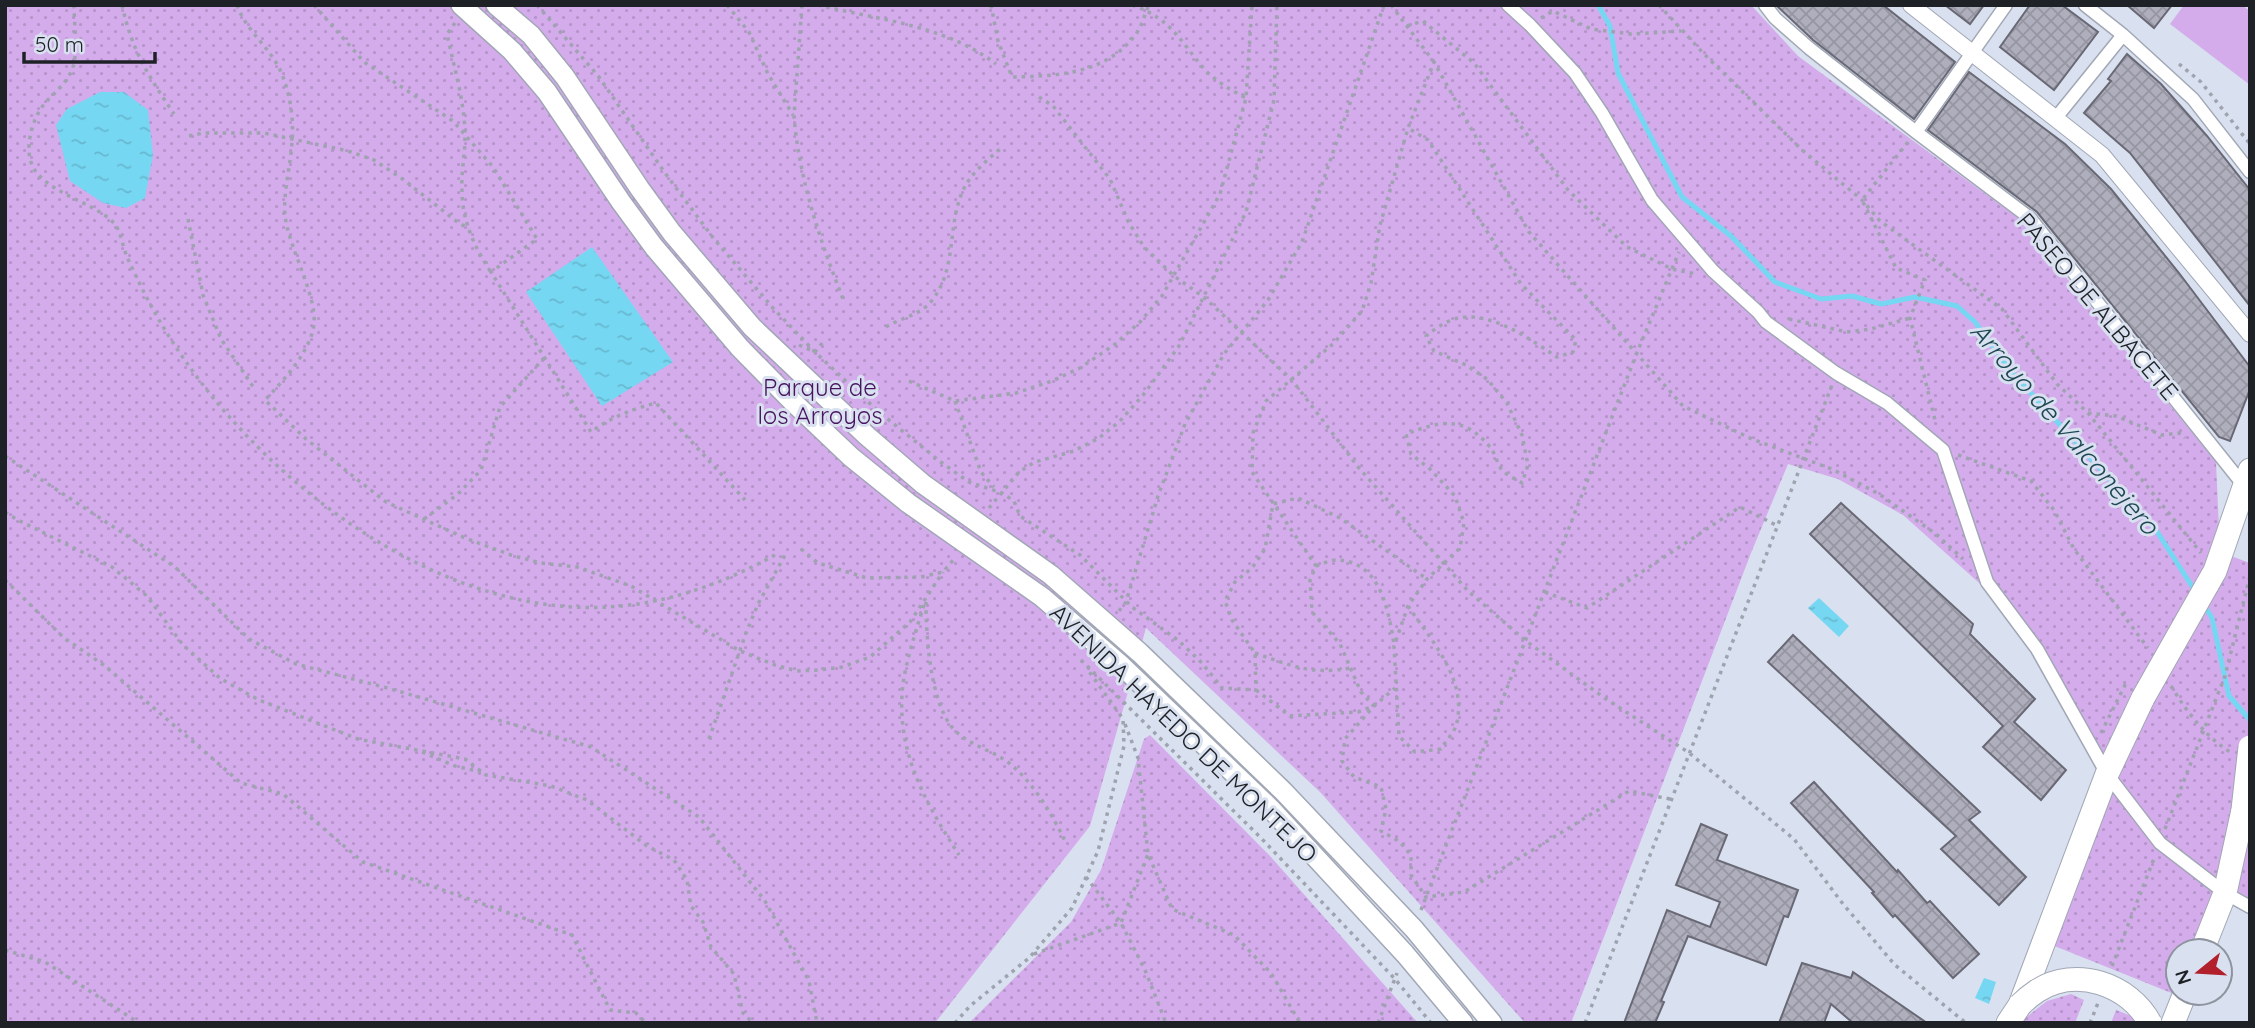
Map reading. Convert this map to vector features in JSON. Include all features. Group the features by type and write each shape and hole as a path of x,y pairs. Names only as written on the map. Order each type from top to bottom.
{"main road":[{"path":"2014,1014 2108,774 2143,698 2211,578 2248,483"},
{"path":"2208,937 2225,893 2243,810 2250,747"},
{"path":"2014,1014 2038,990 2060,981 2083,979 2106,984 2127,995 2144,1011 2150,1023"}],"street":[{"path":"496,5 531,35 565,77 672,233 752,327 867,436 923,484 1051,575 1140,653 1283,791 1414,929 1492,1023"},
{"path":"1508,5 1575,73 1602,113 1652,200 1723,280 1766,322 1836,373 1887,404 1943,450 1987,582 2037,649 2108,774 2160,843 2225,893 2250,907"},
{"name":"PASEO DE ALBACETE","path":"1765,5 1775,18 1809,48 2030,218 2248,483"},
{"path":"1911,5 2102,155 2250,334"},
{"path":"1916,132 2006,5"},
{"path":"2085,5 2123,35 2193,99 2250,172"},
{"name":"AVENIDA HAYEDO DE MONTEJO","path":"463,7 512,51 547,92 634,220 740,348 792,401 851,457 908,503 1042,597 1122,666 1270,808 1405,954 1463,1023"},
{"path":"2055,119 2123,35"}],"path":[{"path":"74,5 74,66 63,86 44,104 32,127 29,149 32,164 42,178 115,224 127,258 163,328 217,403 269,459 340,516 379,542 480,590 539,603 621,606 656,599 710,585 748,570 775,555"},
{"path":"122,5 130,38 140,63 174,114"},
{"path":"237,5 241,16 280,70 292,116 285,214 292,248 309,294 314,324 302,355 287,377 265,400 306,439 386,502 465,538 511,555 541,563 577,567 631,586 740,651 797,671 842,667 870,657 910,622 965,543"},
{"path":"314,5 364,62 453,121 493,167 537,239 491,272"},
{"path":"537,5 598,77 698,217 773,308 879,412 942,463 969,482 1002,493"},
{"path":"727,5 749,32 768,74 794,116"},
{"path":"802,5 795,133 812,211 843,299"},
{"path":"818,5 897,20 941,35 996,64"},
{"path":"991,5 998,41 1012,77 1061,76 1104,62 1138,30 1148,8"},
{"path":"1132,5 1148,8 1170,27 1215,78 1246,99"},
{"path":"909,381 955,401 1016,393 1080,368 1114,345 1140,322 1162,296 1220,194 1246,99 1252,5"},
{"path":"978,524 1019,472 1035,462 1074,451 1100,438 1120,421 1144,394 1179,346 1246,212 1274,100 1277,5"},
{"path":"1126,602 1158,496 1185,424 1224,354 1268,300 1302,242 1384,5"},
{"path":"1391,5 1434,62 1529,232 1683,405 1752,439 1834,470 1879,494 1936,534 1987,582"},
{"path":"1659,5 1801,149 1862,200 1880,221 2001,309 2057,384 2088,413 2211,578"},
{"path":"463,7 447,34 457,76 465,136 462,192 469,229 478,253 591,432 603,423 636,408 656,403 745,500"},
{"path":"1530,25 1553,11 1591,29 1631,34 1682,31"},
{"path":"1407,26 1423,21 1474,63 1568,190 1627,247 1672,269 1723,280"},
{"path":"1316,566 1252,472 1253,433 1266,401 1333,344 1362,312 1371,284 1380,225 1408,128 1434,62"},
{"path":"1040,97 1053,106 1110,179 1128,221 1144,247 1174,276 1205,298 1242,331 1292,380 1359,468 1468,591 1526,641 1606,699 1688,752 1794,839 1843,904 1895,964 1966,1023"},
{"path":"1394,646 1408,606 1427,579 1460,548 1464,523 1455,496 1430,469 1411,454 1406,434 1429,425 1454,422 1474,431 1491,448 1503,471 1522,483 1528,465 1522,435 1507,403 1487,379 1466,365 1434,351 1426,336 1440,325 1465,317 1495,323 1525,337 1557,358 1573,352 1576,340 1521,284 1427,139 1408,128"},
{"path":"1862,200 1916,132"},
{"path":"189,136 204,133 264,133 348,151 374,160 469,229"},
{"path":"886,327 920,311 932,301 948,270 953,220 961,193 976,171 1000,149"},
{"path":"1862,200 1896,268 1925,280 1910,318 1943,450 2031,481 2054,510 2074,549 2148,648"},
{"path":"188,219 203,295 221,339 254,388"},
{"path":"1414,929 1636,355 1685,238"},
{"path":"1758,312 1847,332 1871,329 1910,318"},
{"path":"424,519 458,494 481,470 500,407 544,358"},
{"path":"1585,1023 1836,373"},
{"path":"955,401 981,472 990,484 1014,501 1020,516 1080,555 1126,602 1179,641 1202,663 1222,688 1256,690 1290,716 1358,712 1374,706"},
{"path":"2088,413 2116,416 2162,435 2179,433 2189,440"},
{"path":"5,456 175,567 248,639 296,664 391,688 591,747 699,817 765,901 809,981 817,1023"},
{"path":"1273,504 1298,498 1340,518 1427,579"},
{"path":"1256,690 1255,653 1232,620 1225,601 1235,582 1252,568 1265,549 1273,504"},
{"path":"1545,593 1587,608 1740,507 1776,526"},
{"path":"5,512 112,567 147,596 183,645 221,680 307,721 358,739 465,759 483,773"},
{"path":"801,549 818,563 867,578 921,577 943,572"},
{"path":"709,739 758,604 785,555"},
{"path":"1374,706 1361,692 1340,644 1312,612 1310,580 1316,566 1336,559 1358,565 1377,584 1388,609 1394,646 1399,736 1415,751 1441,749 1455,727 1459,694 1443,657 1408,606"},
{"path":"2110,971 2225,676 2250,576"},
{"path":"5,580 63,637 105,666 241,783 283,794 363,862 572,935 610,1010 636,1013 646,1023"},
{"path":"926,600 929,658 937,695 950,725 968,742 1010,764 1053,817 1065,841"},
{"path":"926,600 908,658 902,715 908,754 918,784 931,812 959,855"},
{"path":"1255,653 1303,670 1328,672 1351,668"},
{"path":"1300,1023 1271,973 1234,935 1172,909 1148,855 1138,758 1123,719 1081,660 1261,838 1395,979 1431,1023"},
{"path":"1395,688 1374,706 1345,739 1342,761 1354,777 1381,787 1387,809 1381,831 1400,842 1411,855 1411,875 1426,897"},
{"path":"955,1023 970,1006 1032,954 1072,908 1098,851 1124,746 1123,719"},
{"path":"415,750 455,766 551,786 587,800 647,846 674,860 687,880 691,906 703,922 711,947 734,974 743,1013 753,1023"},
{"path":"1426,897 1464,892 1629,791 1670,799"},
{"path":"1032,954 1121,923 1148,855"},
{"path":"1086,877 1121,923 1145,970 1166,1023"},
{"path":"5,950 45,962 139,1023"},
{"path":"1378,1023 1405,954"},
{"path":"2090,1023 2100,997"}],"green space":[{"name":"Parque de los Arroyos","path":"5,5 1751,5 1798,56 2018,218 2216,462 2220,552 2250,563 2250,914 2217,898 2202,937 2164,937 2164,990 2052,945 2111,795 2005,606 1903,515 1838,479 1788,464 1751,553 1571,1023 1525,1023 1321,793 1146,628 1090,826 935,1023 5,1023"},
{"path":"2184,5 2242,5 2250,11 2250,85 2170,24"},
{"path":"1150,735 1270,856 1418,1023 969,1023 1071,922 1101,870 1144,739"},
{"path":"2071,994 2084,1000 2075,1023 2023,1023 2024,1019 2047,1001"},
{"path":"2116,1010 2134,1017 2137,1023 2111,1023"}],"water":[{"path":"100,92 124,92 148,110 153,155 145,198 126,208 103,203 70,181 56,125 67,109"},
{"path":"592,247 673,362 602,406 526,292"},
{"path":"1819,598 1849,626 1839,637 1808,608"},
{"path":"1984,978 1996,982 1989,1004 1975,998"}],"building":[{"path":"1776,5 1883,5 1955,62 1914,119 1813,40"},
{"path":"1945,5 1984,5 1970,24"},
{"path":"2030,5 2062,5 2098,32 2054,90 2000,47"},
{"path":"2127,5 2172,5 2154,28"},
{"path":"2127,54 2161,84 2250,190 2250,306 2130,153 2084,113 2111,81 2108,79"},
{"path":"1969,72 2065,144 2111,189 2250,367 2250,389 2230,441 2219,437 2037,212 1928,130"},
{"path":"1841,503 1973,624 1970,634 2035,699 2014,722 2066,770 2041,800 1983,747 2003,726 1810,534"},
{"path":"1793,635 1980,812 1969,820 2026,877 1999,905 1941,849 1956,836 1768,662"},
{"path":"1814,782 1897,872 1898,870 1927,903 1930,901 1979,954 1953,978 1895,915 1893,917 1872,893 1874,892 1791,803"},
{"path":"1701,824 1727,835 1717,860 1798,890 1788,917 1784,916 1766,965 1688,936 1661,1001 1664,1002 1655,1023 1624,1023 1667,910 1710,927 1720,902 1676,885"},
{"path":"1802,963 1851,978 1853,972 1927,1023 1853,1023 1831,1004 1824,1023 1779,1023"}],"waterway":[{"name":"Arroyo de Valconejero","path":"1598,5 1610,26 1618,73 1682,197 1731,236 1775,282 1821,299 1852,296 1881,304 1915,297 1957,306 1975,322 2009,369 2156,530 2195,591"},
{"name":"Arroyo de Valconejero","path":"2204,605 2212,618 2229,696 2250,720"}]}
